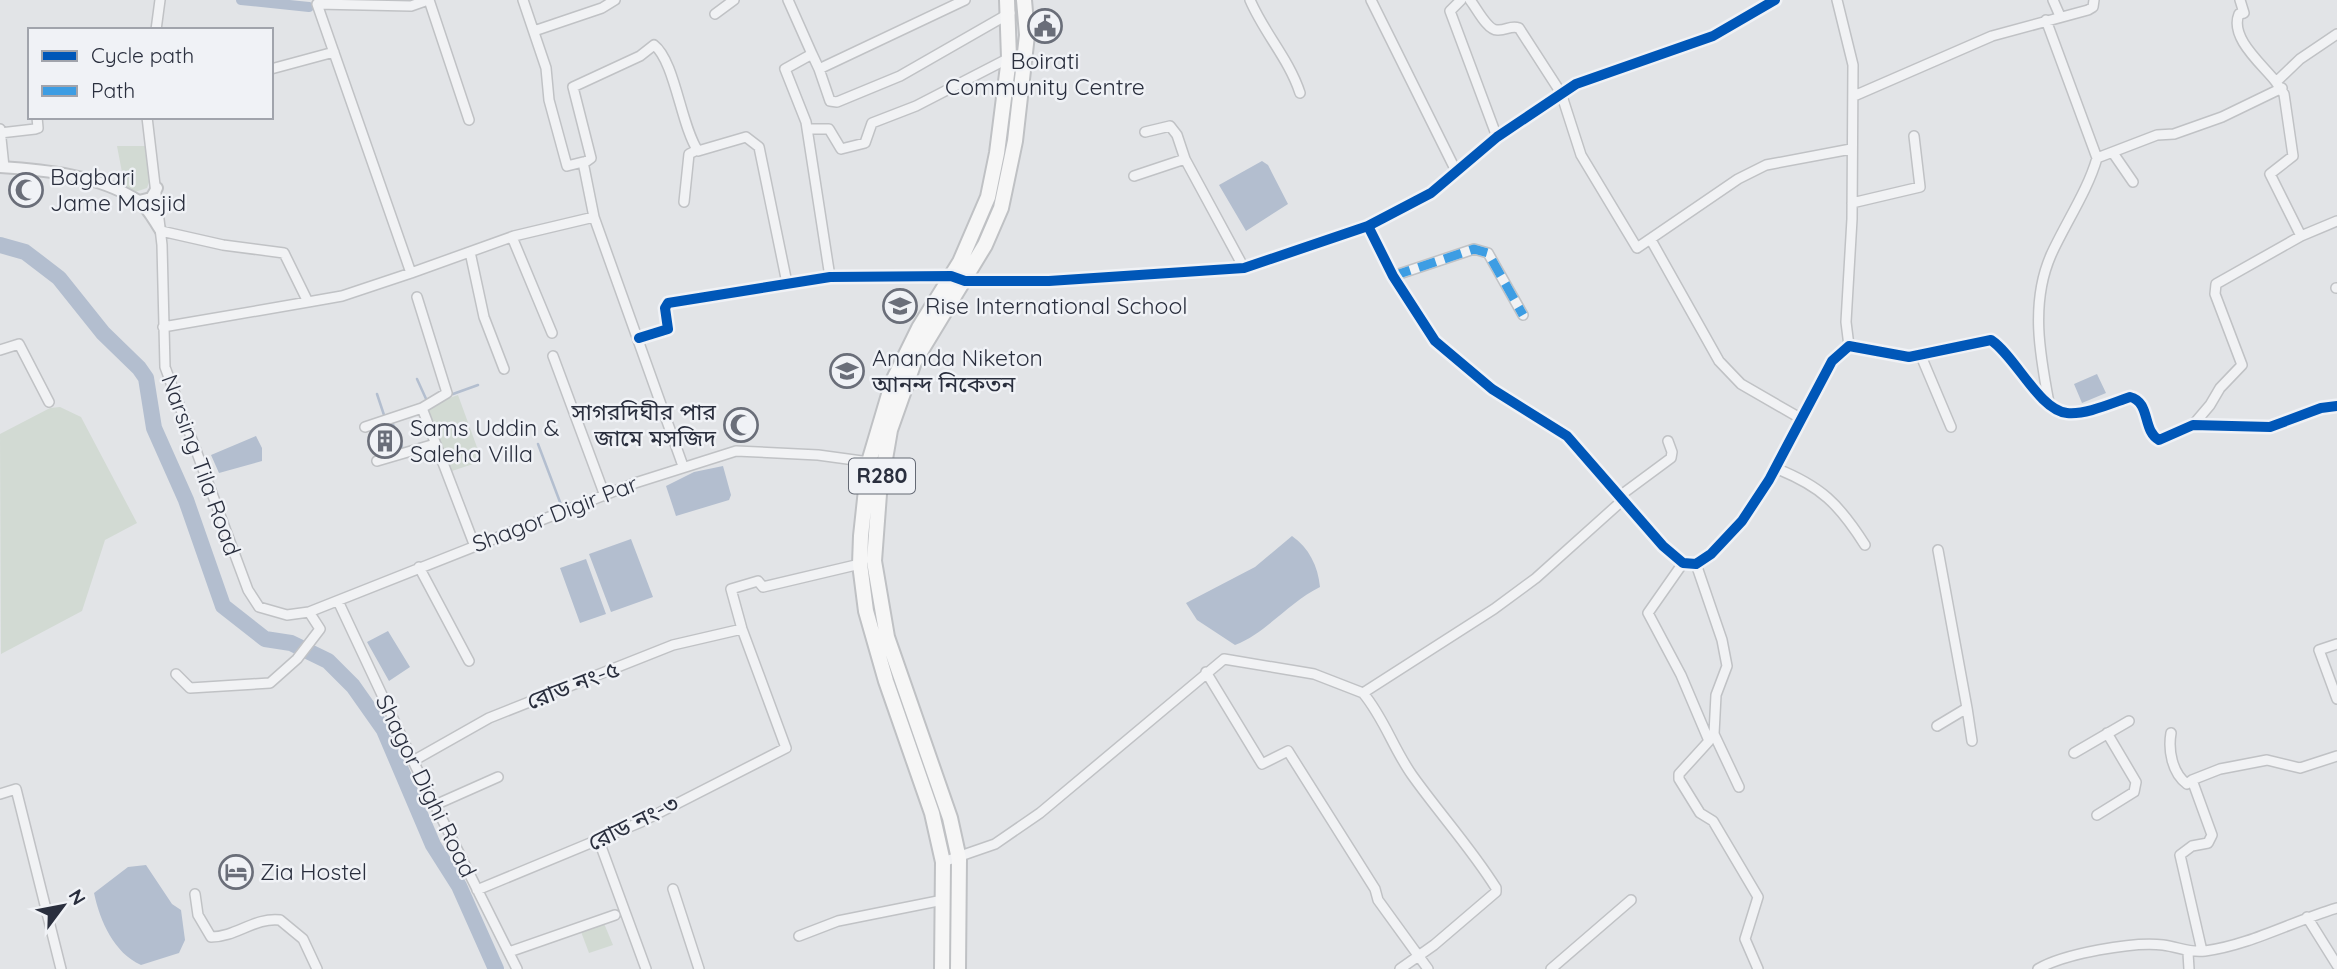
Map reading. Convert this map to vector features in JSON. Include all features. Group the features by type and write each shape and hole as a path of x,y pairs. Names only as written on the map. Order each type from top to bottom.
{"main road":[{"name":"R280","path":"942,969 943,862 932,813 878,655 866,611 860,564 877,463 914,362 958,278 1001,208 1015,141 1026,48 1024,0"},
{"name":"R280","path":"958,278 988,197 998,153 1009,58 1008,6"},
{"name":"R280","path":"877,463 874,561 881,610 894,663 950,818 959,859 958,969"}],"street":[{"path":"156,28 160,0"},
{"path":"411,273 317,5 367,3 411,6 428,0 469,120"},
{"path":"523,0 546,68 550,100 567,166 584,163 591,158 573,87 640,56 654,45 670,74 697,150"},
{"path":"534,31 602,8 615,0"},
{"path":"715,14 734,0"},
{"path":"788,0 819,69 830,101 837,102 900,76 1008,6"},
{"path":"819,69 965,0"},
{"path":"1250,0 1260,25 1295,79 1300,93"},
{"path":"1371,0 1456,171"},
{"path":"1461,0 1450,11 1497,137"},
{"path":"1470,0 1491,28 1519,28 1561,93 1581,155 1637,248 1713,195 1766,165 1851,149"},
{"path":"639,338 668,329 665,308 668,303 830,277 1049,281 1244,268 1368,226 1431,193 1497,137 1576,83 1713,36 1775,0"},
{"path":"1837,0 1853,65 1852,203 1846,322 1849,346"},
{"path":"2053,0 2060,16"},
{"path":"1854,96 1992,36 2088,10 2093,8 2094,0"},
{"path":"2239,0 2244,13 2239,14 2237,24 2242,42 2279,85 2293,156 2270,174 2301,236"},
{"path":"2046,20 2097,159"},
{"path":"2050,408 2040,358 2038,303 2050,258 2097,159 2157,135 2174,134 2222,117 2279,85 2300,59 2337,34"},
{"path":"273,68 334,52"},
{"path":"812,54 785,69 807,129 830,277"},
{"path":"807,129 829,129 841,149 865,143 872,123 916,106 1009,58"},
{"path":"37,119 38,128 35,129 0,131 2,167 61,173 101,185 139,201 161,231 223,245 284,253 309,302"},
{"name":"Narsing Tila Road","path":"147,119 161,231 164,367 253,600"},
{"path":"1145,132 1170,126 1177,135 1185,159 1244,268"},
{"path":"1852,203 1920,187 1914,136"},
{"path":"684,202 690,154 746,137 756,142 787,283"},
{"path":"2113,153 2133,182"},
{"path":"1134,176 1185,159"},
{"path":"584,163 594,216 683,466"},
{"path":"139,201 151,198 157,188"},
{"path":"163,327 342,296 512,237 594,216"},
{"path":"1849,346 1898,357 1921,356 1991,340 2007,354 2050,408 2068,414 2130,397 2137,399 2155,438 2159,440 2193,425 2220,388 2242,365 2215,294 2216,284 2301,236 2337,220"},
{"path":"1368,226 1393,276 1435,341 1492,389 1567,436 1663,546 1683,563 1696,564 1717,549 1742,521 1775,468 1832,361 1849,346"},
{"path":"512,237 552,333"},
{"path":"1651,240 1719,361 1741,384 1800,418"},
{"path":"1393,276 1474,249 1488,253 1523,315"},
{"path":"470,252 484,317 504,369"},
{"path":"365,427 422,408 447,393 416,297"},
{"path":"0,349 19,344 49,402"},
{"path":"554,356 605,496"},
{"path":"1921,356 1951,427"},
{"path":"2193,425 2270,428 2321,408 2337,406"},
{"path":"422,408 474,544"},
{"path":"1363,693 1494,609 1536,578 1622,497 1671,458 1668,441"},
{"path":"377,461 435,444"},
{"name":"Shagor Digir Par","path":"253,600 267,611 287,615 309,612 474,544 683,466 736,451 877,463"},
{"path":"1775,468 1807,481 1821,491 1844,512 1865,545"},
{"path":"1938,550 1972,741"},
{"path":"1683,563 1648,613 1711,737 1740,787"},
{"path":"742,629 731,591 733,587 758,581 762,587 787,583 860,564"},
{"path":"1696,564 1727,666 1714,706 1711,737 1678,776 1700,813 1713,821 1758,897 1745,939 1758,969"},
{"path":"419,567 468,661"},
{"name":"Shagor Dighi Road","path":"338,601 413,761 517,969"},
{"path":"176,674 190,688 270,683 298,659 320,629 309,612"},
{"name":"রোড নং-৩","path":"477,890 599,841 786,748 742,629"},
{"name":"রোড নং-৫","path":"413,761 489,718 673,645 742,629"},
{"path":"2337,645 2319,650 2337,699"},
{"path":"943,862 959,859 995,844 1040,813 1224,659 1314,674 1363,693 1381,715 1395,750 1413,777 1496,888 1496,892 1400,969"},
{"path":"1206,672 1262,764 1288,751 1375,889 1378,900 1428,969"},
{"path":"1937,726 1967,708"},
{"path":"2074,753 2129,721"},
{"path":"2097,815 2134,792 2136,782 2107,733"},
{"path":"2171,733 2169,751 2181,779 2187,784 2220,769 2267,760 2300,768 2337,756"},
{"path":"435,805 498,777"},
{"path":"2192,780 2212,835 2208,843 2192,846 2180,855 2202,951"},
{"path":"0,794 16,789 61,969"},
{"path":"599,841 646,969"},
{"path":"673,889 699,969"},
{"path":"195,894 198,915 211,937 223,937 260,921 280,920 303,939 317,969"},
{"path":"799,936 838,921 943,900"},
{"path":"1551,969 1631,900"},
{"path":"2038,969 2052,961 2144,944 2165,945 2188,953 2227,947 2337,908"},
{"path":"509,952 615,915"},
{"path":"2307,917 2337,965"},
{"path":"2188,953 2189,969"}],"shaded area":[{"path":"117,146 145,146 149,182 147,188 135,192 125,188"},
{"path":"458,395 482,461 449,472 427,417 432,404"},
{"path":"60,407 81,417 137,523 105,540 82,611 1,654 0,434 50,408"},
{"path":"603,921 613,945 589,953 580,929"}],"water":[{"path":"1262,161 1268,165 1288,204 1246,231 1219,185"},
{"path":"2097,374 2106,393 2082,403 2074,384"},
{"path":"256,436 262,448 262,461 219,473 211,455"},
{"path":"723,466 731,495 729,500 676,516 666,486 694,472"},
{"path":"1292,536 1312,558 1320,587 1257,633 1235,645 1197,620 1186,603 1255,567"},
{"path":"631,539 653,597 611,612 589,554"},
{"path":"586,559 606,614 580,623 560,568"},
{"path":"388,631 410,667 389,681 367,642"},
{"path":"146,865 172,904 181,910 185,940 179,953 141,965 123,953 110,935 94,893 128,867"}],"waterway":[{"path":"241,0 309,7"},
{"path":"0,245 25,252 59,278 103,333 146,378 154,428 186,500 223,606 265,639 291,643 328,661 353,686 384,730 433,845 459,886 496,969"},
{"path":"417,379 427,401"},
{"path":"453,394 478,385"},
{"path":"377,394 385,418"},
{"path":"392,422 404,452"},
{"path":"538,444 563,510"}],"marked path":[{"path":"1393,276 1474,249 1488,253 1523,315"}],"cycle path":[{"path":"639,338 668,329 665,308 668,303 830,277 951,276 965,281 1049,281 1244,268 1368,226 1431,193 1497,137 1576,84 1713,36 1775,0"},
{"path":"1368,226 1393,276 1435,341 1492,389 1567,436 1663,546 1683,563 1696,564 1711,554 1742,521 1769,480 1832,361 1849,346 1909,357 1991,340 2037,393 2057,410 2067,413 2082,412 2130,397 2141,405 2150,430 2159,440 2193,425 2270,427 2321,408 2337,406"}],"place":[{"name":"Boirati Community Centre","path":"1045,26"},
{"name":"Bagbari Jame Masjid","path":"26,190"},
{"name":"Rise International School","path":"900,306"},
{"name":"Ananda Niketon আনন্দ নিকেতন","path":"847,371"},
{"name":"সাগরদিঘীর পার জামে মসজিদ","path":"741,425"},
{"name":"Sams Uddin & Saleha Villa","path":"385,441"},
{"name":"Zia Hostel","path":"236,872"}]}
